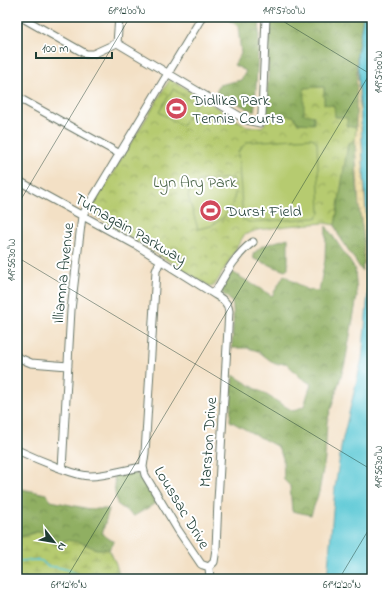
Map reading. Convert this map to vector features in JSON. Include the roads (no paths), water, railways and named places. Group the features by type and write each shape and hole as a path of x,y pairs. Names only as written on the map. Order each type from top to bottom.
{"street":[{"path":"21,17 86,54 93,54 117,43"},
{"path":"117,43 119,17"},
{"name":"Illiamna Avenue","path":"62,469 73,286 82,226 82,216 202,17"},
{"path":"117,43 246,120 260,123 262,114 266,17"},
{"path":"17,97 120,154"},
{"name":"Turnagain Parkway","path":"17,180 136,245 224,300 228,305"},
{"path":"214,294 234,261 240,253 253,242"},
{"path":"143,467 156,271 160,261"},
{"name":"Marston Drive","path":"210,579 209,567 214,562 216,549 229,311 228,305"},
{"path":"17,357 31,362 68,366"},
{"name":"Loussac Drive","path":"17,450 76,474 90,476 143,467 145,475 178,530 201,564 209,567"}],"water":[{"path":"363,17 372,17 372,579 327,579 335,488 342,442 362,359 370,271 357,54"}],"waterway":[{"path":"17,561 42,561 47,566 71,571 82,579"}],"place":[{"name":"Didlika Park Tennis Courts","path":"177,108"},
{"name":"Durst Field","path":"211,210"}],"park label":[{"name":"Lyn Ary Park","path":"195,181"}]}
